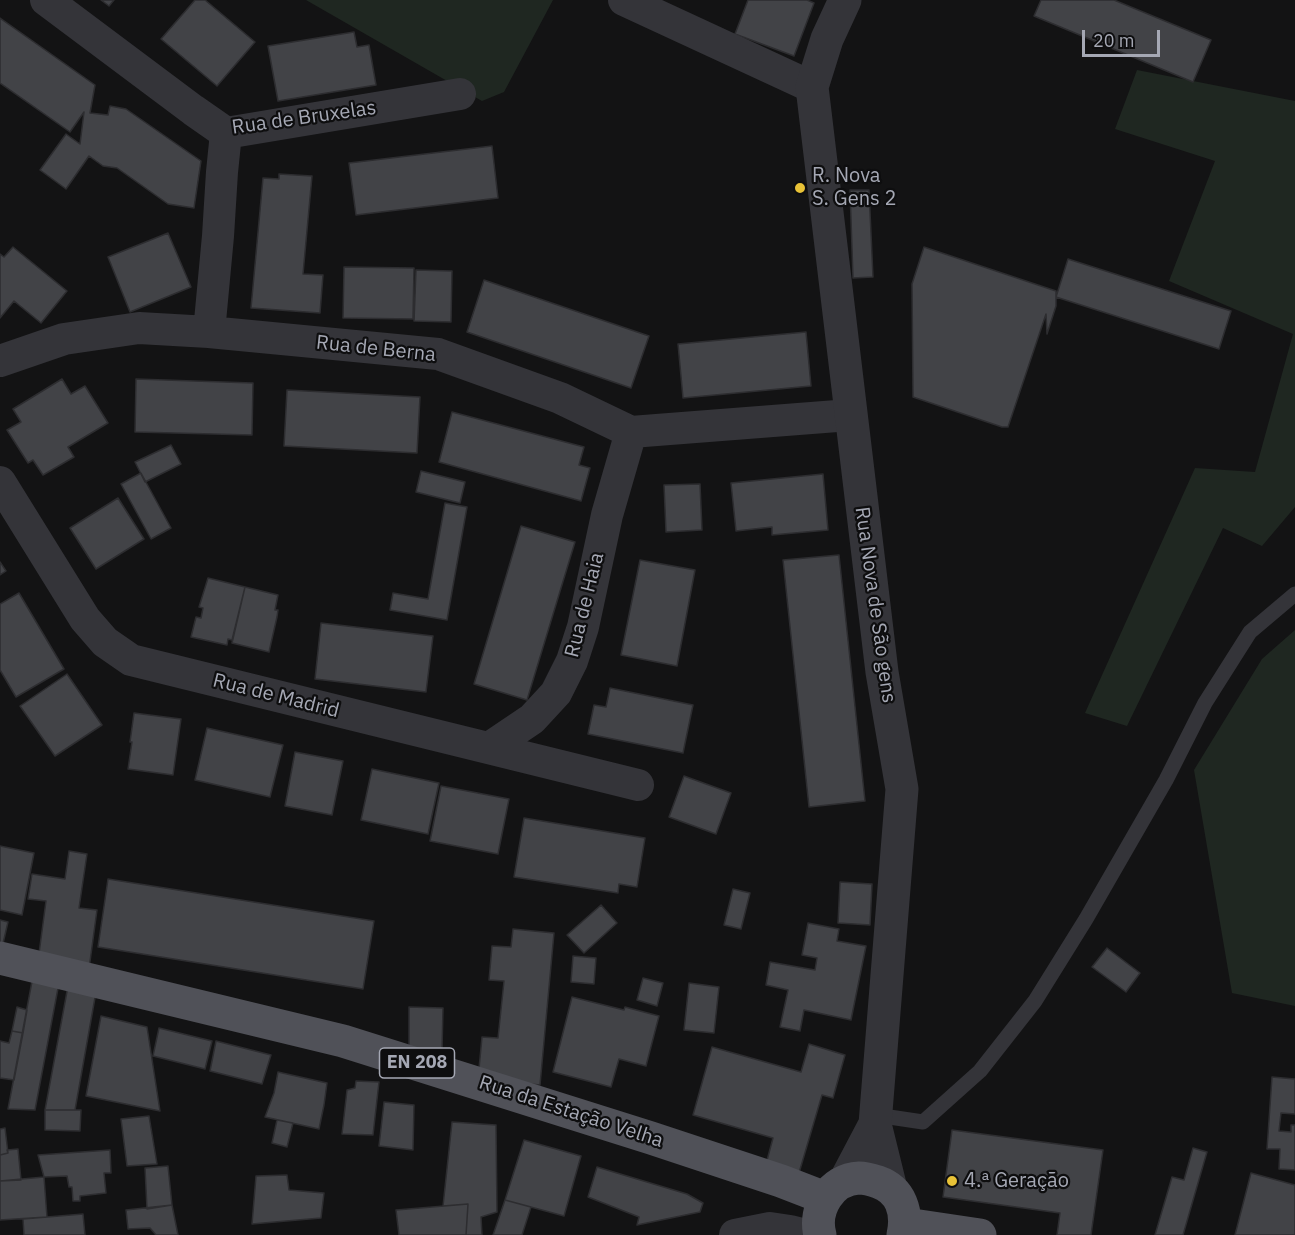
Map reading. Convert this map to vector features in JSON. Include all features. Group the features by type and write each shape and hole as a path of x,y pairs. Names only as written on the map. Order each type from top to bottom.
{"main road":[{"name":"Rua da Estação Velha","path":"0,958 343,1041 781,1181 835,1190"},
{"name":"EN 208","path":"835,1190 859,1178 870,1179 891,1189"},
{"path":"891,1189 901,1203 905,1214 904,1229 980,1235"},
{"path":"820,1235 818,1220 820,1209 835,1190"}],"street":[{"name":"Rua de Bruxelas","path":"46,0 226,133 460,94"},
{"path":"624,0 812,87 827,39 845,0"},
{"name":"Rua Nova de São gens","path":"812,87 882,672 902,789 876,1119 891,1189"},
{"path":"209,332 226,133"},
{"name":"Rua de Berna","path":"0,361 64,339 140,328 209,332 438,354 560,398 631,432"},
{"path":"631,432 850,415"},
{"name":"Rua de Haia","path":"489,748 532,719 556,693 572,661 607,515 631,432"},
{"name":"Rua de Madrid","path":"0,482 85,619 105,642 130,660 638,785"},
{"name":"Rua Nova de São gens","path":"835,1190 876,1119"},
{"path":"735,1235 770,1228 806,1235"}],"lane":[{"path":"876,1119 923,1122 980,1071 1035,1001 1086,919 1166,780 1205,703 1250,632 1295,594"}],"shaded area":[{"path":"306,0 553,0 504,92 482,101"},
{"path":"1137,70 1295,101 1295,507 1262,546 1223,528 1127,726 1085,713 1195,468 1255,472 1293,334 1169,281 1215,161 1115,129"},
{"path":"1295,630 1295,1006 1232,993 1194,770 1262,659"}],"building":[{"path":"101,0 114,0 109,6"},
{"path":"195,0 205,0 255,42 217,86 161,39"},
{"path":"748,0 807,0 814,3 794,56 735,34"},
{"path":"1041,0 1114,0 1211,40 1193,82 1034,16"},
{"path":"0,18 95,85 90,113 108,115 110,106 126,109 201,161 194,208 168,204 117,168 103,166 89,156 66,189 40,170 66,134 80,144 84,112 70,132 0,83"},
{"path":"354,32 357,47 369,45 376,85 278,101 268,46"},
{"path":"492,146 498,198 356,215 349,163"},
{"path":"279,174 312,176 303,274 323,275 320,313 251,308 263,178 279,179"},
{"path":"850,190 869,190 873,277 853,278"},
{"path":"168,233 191,287 130,312 108,257"},
{"path":"13,247 67,291 41,323 14,301 0,318 0,254 4,257"},
{"path":"924,247 1056,291 1056,306 1047,334 1046,314 1008,427 1002,427 913,397 912,284"},
{"path":"1068,259 1231,311 1219,349 1056,297"},
{"path":"344,267 414,268 413,319 343,318"},
{"path":"416,270 452,271 451,322 414,321"},
{"path":"484,280 649,336 631,388 467,332"},
{"path":"806,332 811,386 683,398 678,344"},
{"path":"62,379 71,394 85,386 108,423 68,447 74,457 43,475 33,460 28,463 7,430 21,422 13,409"},
{"path":"136,379 253,383 252,435 135,432"},
{"path":"287,390 420,397 417,453 284,446"},
{"path":"452,412 584,447 579,465 590,468 581,501 439,462"},
{"path":"171,445 181,464 145,482 135,462"},
{"path":"421,471 465,482 460,503 416,492"},
{"path":"141,473 171,528 151,539 121,484"},
{"path":"823,474 828,530 772,535 772,527 736,531 731,483"},
{"path":"700,484 702,530 666,532 664,485"},
{"path":"118,498 144,539 96,569 70,528"},
{"path":"445,503 467,507 447,620 390,610 393,593 428,599"},
{"path":"521,526 575,542 527,700 474,684"},
{"path":"839,555 865,801 809,807 783,560"},
{"path":"640,560 695,570 677,666 621,655"},
{"path":"0,562 6,571 0,575"},
{"path":"208,578 245,587 232,640 228,639 227,645 191,637 196,617 201,618 203,608 199,607"},
{"path":"245,587 278,595 275,610 278,610 277,617 269,652 232,643"},
{"path":"19,593 64,669 16,697 0,670 0,604"},
{"path":"321,623 433,636 426,692 315,679"},
{"path":"67,674 102,725 55,756 20,706"},
{"path":"610,688 693,705 683,753 588,734 594,705 606,707"},
{"path":"134,713 181,719 173,775 128,769"},
{"path":"207,728 283,745 270,797 195,780"},
{"path":"295,752 343,761 332,815 285,806"},
{"path":"372,769 439,783 428,834 361,820"},
{"path":"684,776 731,793 716,834 669,817"},
{"path":"441,786 509,799 498,854 430,841"},
{"path":"524,818 645,838 637,887 619,884 618,893 514,877"},
{"path":"0,846 34,853 22,915 0,910"},
{"path":"69,851 87,854 79,908 97,910 89,969 38,961 46,901 28,899 32,874 65,879"},
{"path":"108,879 374,921 363,989 98,947"},
{"path":"840,882 872,884 870,925 838,923"},
{"path":"733,889 750,893 741,929 724,925"},
{"path":"601,905 617,923 584,953 567,935"},
{"path":"0,920 8,922 1,952 0,952"},
{"path":"808,923 839,929 837,941 866,946 851,1020 804,1010 800,1031 780,1027 788,990 766,985 770,962 815,970 817,958 802,955"},
{"path":"513,929 554,933 540,1085 478,1079 482,1037 498,1038 504,981 489,980 492,946 511,947"},
{"path":"1107,948 1140,973 1126,992 1092,967"},
{"path":"573,956 596,958 594,984 571,982"},
{"path":"33,976 59,983 35,1110 8,1109"},
{"path":"643,978 663,983 657,1006 637,1000"},
{"path":"689,983 719,987 714,1033 684,1030"},
{"path":"68,986 96,992 75,1110 45,1110"},
{"path":"572,997 659,1016 646,1066 619,1059 611,1087 553,1072"},
{"path":"17,1007 27,1010 23,1033 12,1031"},
{"path":"409,1007 443,1008 442,1051 409,1051"},
{"path":"101,1016 147,1027 160,1111 86,1096"},
{"path":"159,1028 212,1041 205,1069 153,1056"},
{"path":"12,1031 23,1033 14,1080 0,1078 0,1041 9,1043"},
{"path":"216,1041 271,1055 262,1084 210,1071"},
{"path":"809,1044 845,1055 833,1098 822,1095 799,1173 766,1164 773,1138 693,1115 712,1047 801,1072"},
{"path":"278,1072 327,1083 319,1129 265,1117 274,1093"},
{"path":"1272,1077 1295,1079 1295,1114 1281,1113 1279,1131 1291,1132 1291,1125 1295,1125 1295,1170 1279,1169 1280,1149 1267,1149"},
{"path":"356,1081 379,1082 373,1135 342,1134 347,1090 355,1088"},
{"path":"384,1102 414,1105 413,1150 379,1146"},
{"path":"45,1110 81,1110 80,1131 45,1130"},
{"path":"149,1116 157,1164 127,1166 121,1119"},
{"path":"277,1120 293,1123 287,1147 272,1143"},
{"path":"452,1122 496,1125 497,1212 481,1217 482,1235 466,1235 468,1204 443,1206"},
{"path":"5,1128 8,1153 0,1155 0,1129"},
{"path":"952,1130 1103,1150 1091,1235 1057,1235 1060,1213 943,1197"},
{"path":"524,1140 581,1156 564,1216 505,1200"},
{"path":"1193,1148 1207,1152 1183,1235 1155,1235 1172,1177 1184,1180"},
{"path":"18,1149 21,1180 0,1181 0,1155 8,1153 7,1150"},
{"path":"110,1150 111,1173 104,1173 106,1193 80,1196 80,1201 73,1201 72,1187 69,1187 67,1176 44,1177 38,1155"},
{"path":"168,1166 172,1205 147,1209 145,1168"},
{"path":"597,1167 687,1194 703,1203 700,1212 637,1225 639,1217 588,1197"},
{"path":"1251,1173 1295,1185 1295,1235 1235,1235"},
{"path":"287,1175 289,1190 324,1193 321,1218 252,1224 256,1176"},
{"path":"44,1177 47,1217 0,1220 0,1181"},
{"path":"505,1200 531,1207 522,1235 493,1235"},
{"path":"468,1204 466,1235 399,1235 396,1210"},
{"path":"172,1205 178,1235 156,1235 150,1228 128,1229 126,1210"},
{"path":"83,1214 85,1235 24,1235 23,1219"}],"place":[{"name":"R. Nova S. Gens 2","path":"800,188"},
{"name":"4.ª Geração","path":"952,1181"}]}
